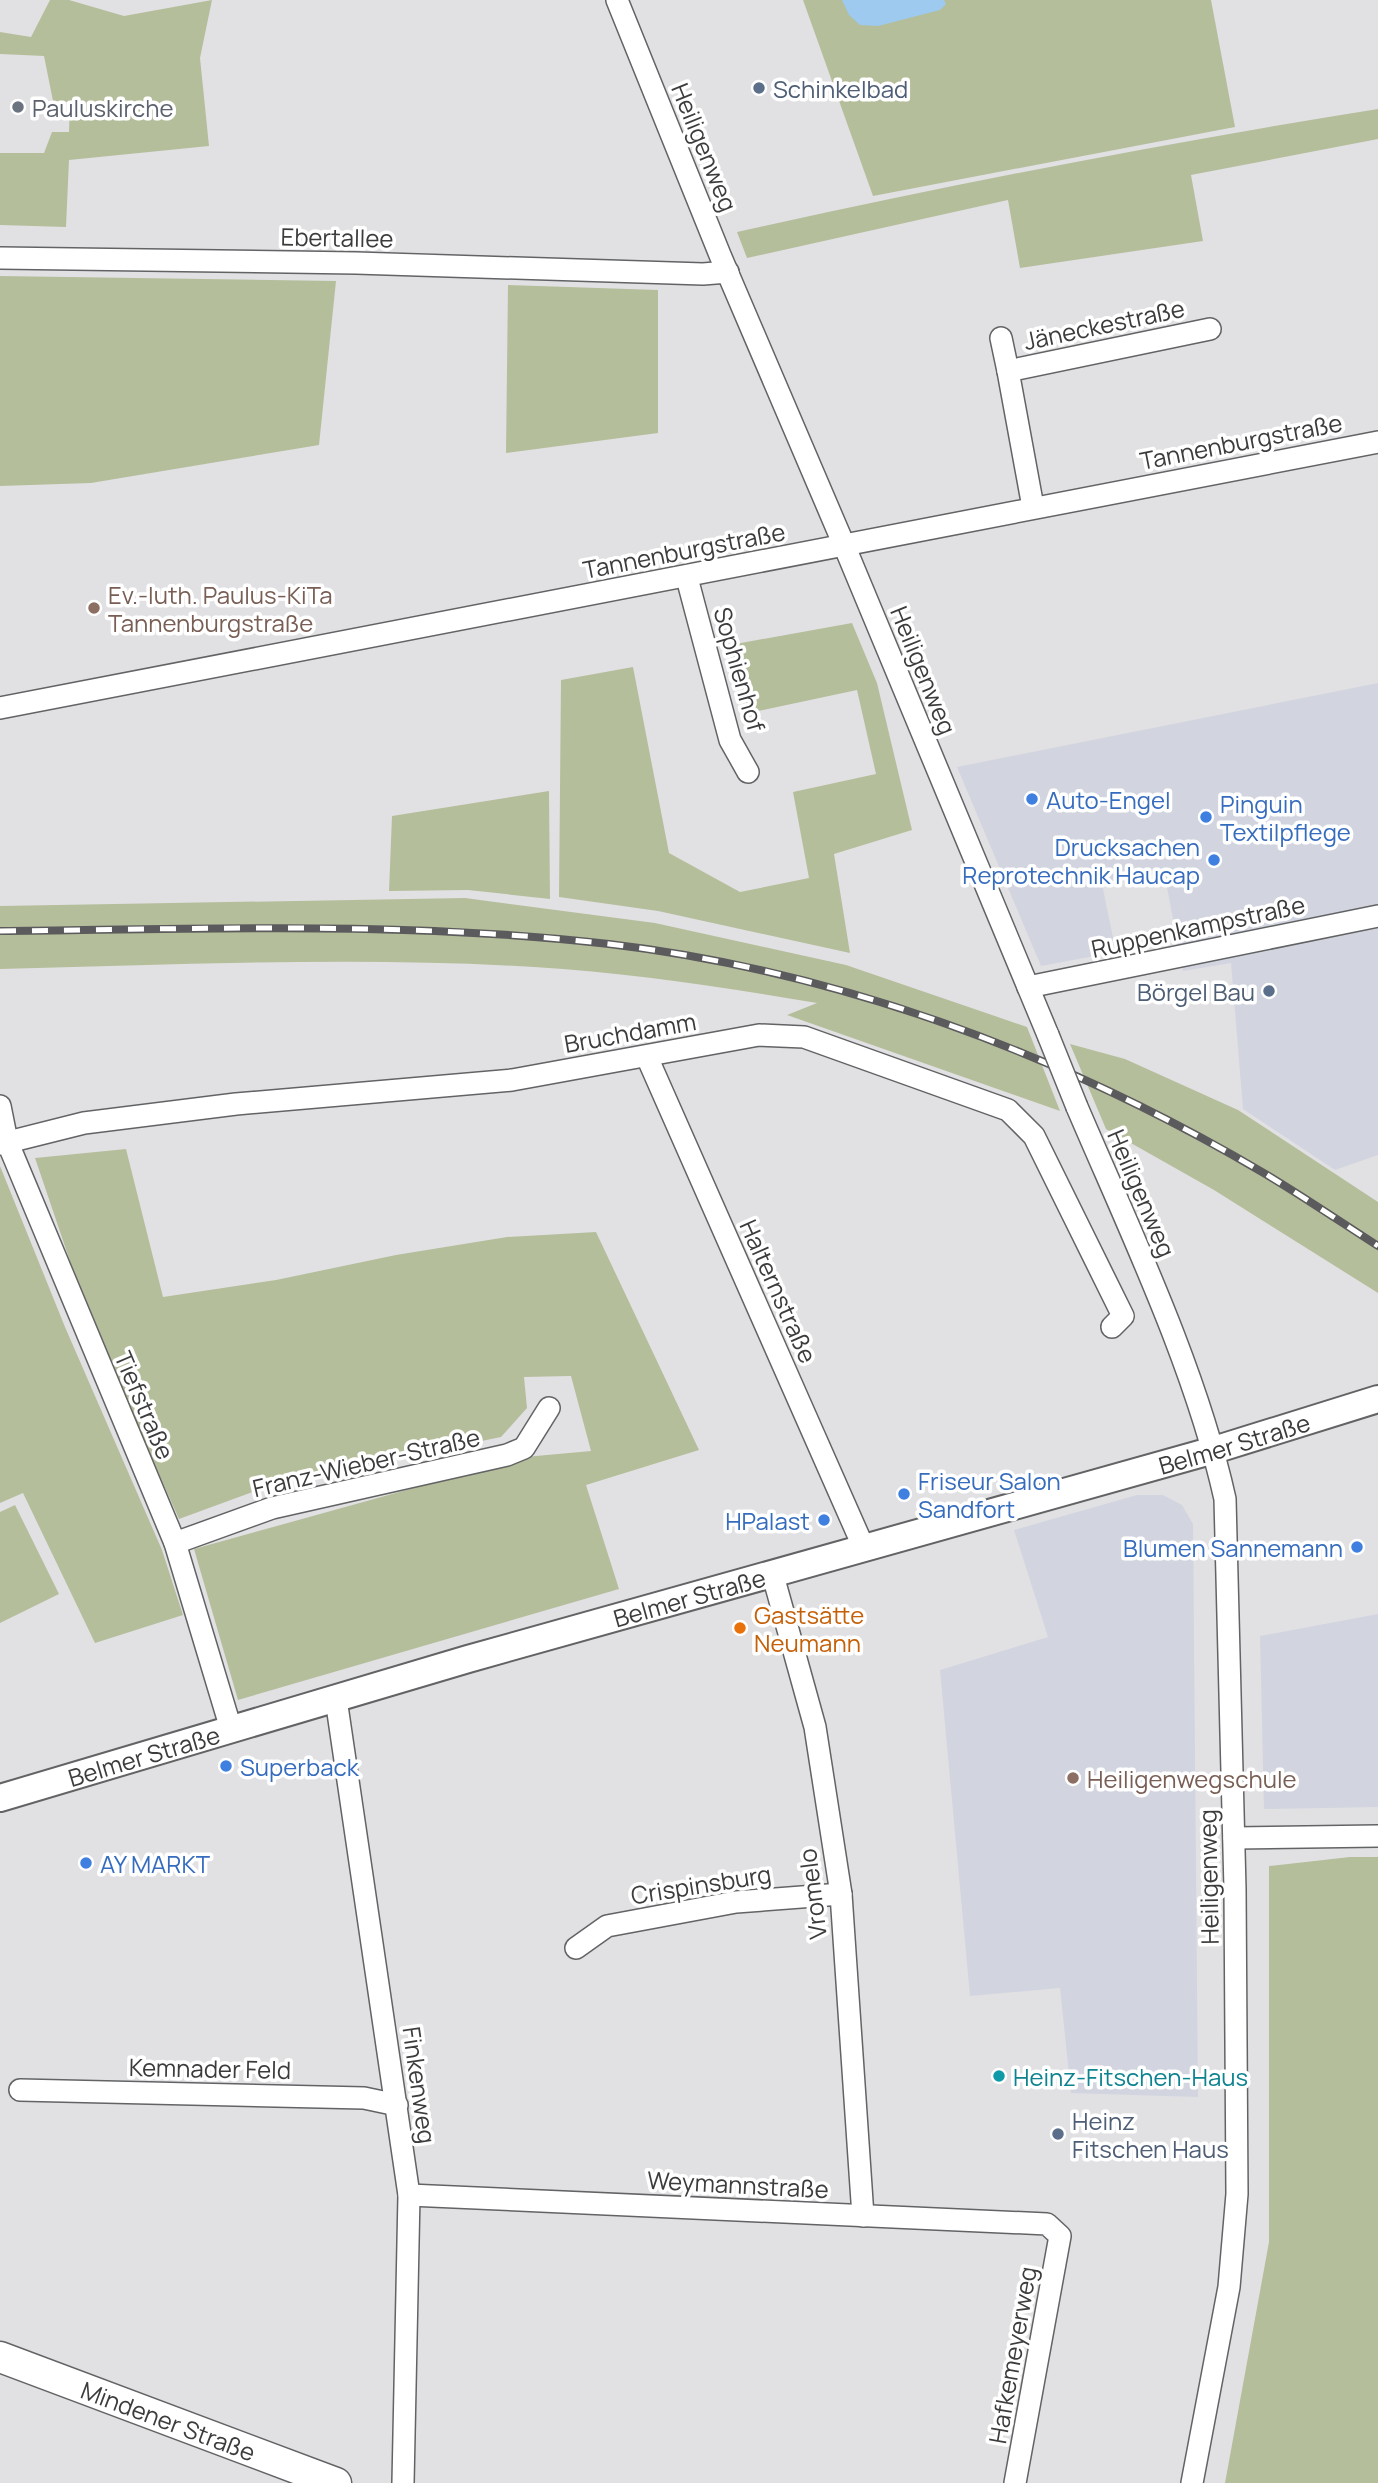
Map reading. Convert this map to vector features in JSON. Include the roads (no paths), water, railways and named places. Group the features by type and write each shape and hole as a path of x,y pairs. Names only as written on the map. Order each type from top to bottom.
{"main road":[{"name":"Mindener Straße","path":"0,2357 336,2483"}],"street":[{"name":"Heiligenweg","path":"617,0 728,272 1143,1263 1214,1450 1225,1499 1234,1838 1237,2194 1229,2287 1192,2483"},
{"name":"Ebertallee","path":"0,258 728,272"},
{"name":"Jäneckestraße","path":"1008,371 1210,329"},
{"name":"Jäneckestraße","path":"1001,338 1033,507"},
{"name":"Tannenburgstraße","path":"0,708 687,578 1033,507 1378,442"},
{"name":"Sophienhof","path":"687,578 730,740 748,772"},
{"name":"Ruppenkampstraße","path":"1028,987 1378,916"},
{"name":"Bruchdamm","path":"3,1142 84,1123 236,1104 512,1080 758,1035 804,1037 1008,1110 1034,1136 1123,1316 1112,1327"},
{"name":"Halternstraße","path":"648,1057 863,1546"},
{"name":"Tiefstraße","path":"0,1106 3,1142 175,1543 231,1729"},
{"name":"Belmer Straße","path":"0,1798 772,1572 1214,1450 1378,1399"},
{"name":"Franz-Wieber-Straße","path":"175,1543 272,1507 507,1455 524,1448 549,1408"},
{"name":"Vromelo","path":"772,1572 815,1727 841,1894 863,2216"},
{"name":"Finkenweg","path":"336,1699 409,2195 403,2483"},
{"path":"1234,1838 1378,1836"},
{"name":"Crispinsburg","path":"576,1948 607,1926 736,1902 841,1894"},
{"name":"Kemnader Feld","path":"20,2090 364,2098 397,2105"},
{"name":"Weymannstraße","path":"409,2195 1047,2224 1060,2235"},
{"name":"Hafkemeyerweg","path":"1016,2483 1060,2235"}],"water":[{"path":"842,0 944,0 946,4 940,10 878,26 860,25 849,15"}],"railway":[{"path":"0,931 305,928 457,932 609,944 695,957 780,975 864,997 947,1024 1108,1091 1262,1172 1378,1246"}],"place":[{"name":"Schinkelbad","path":"759,88"},
{"name":"Pauluskirche","path":"18,107"},
{"name":"Ev.-luth. Paulus-KiTa Tannenburgstraße","path":"94,608"},
{"name":"Auto-Engel","path":"1032,799"},
{"name":"Pinguin Textilpflege","path":"1206,817"},
{"name":"Drucksachen Reprotechnik Haucap","path":"1214,860"},
{"name":"Börgel Bau","path":"1269,991"},
{"name":"Friseur Salon Sandfort","path":"904,1494"},
{"name":"HPalast","path":"824,1520"},
{"name":"Blumen Sannemann","path":"1357,1547"},
{"name":"Gastsätte Neumann","path":"740,1628"},
{"name":"Superback","path":"226,1766"},
{"name":"Heiligenwegschule","path":"1073,1778"},
{"name":"AY MARKT","path":"86,1863"},
{"name":"Heinz-Fitschen-Haus","path":"999,2076"},
{"name":"Heinz Fitschen Haus","path":"1058,2134"}]}
